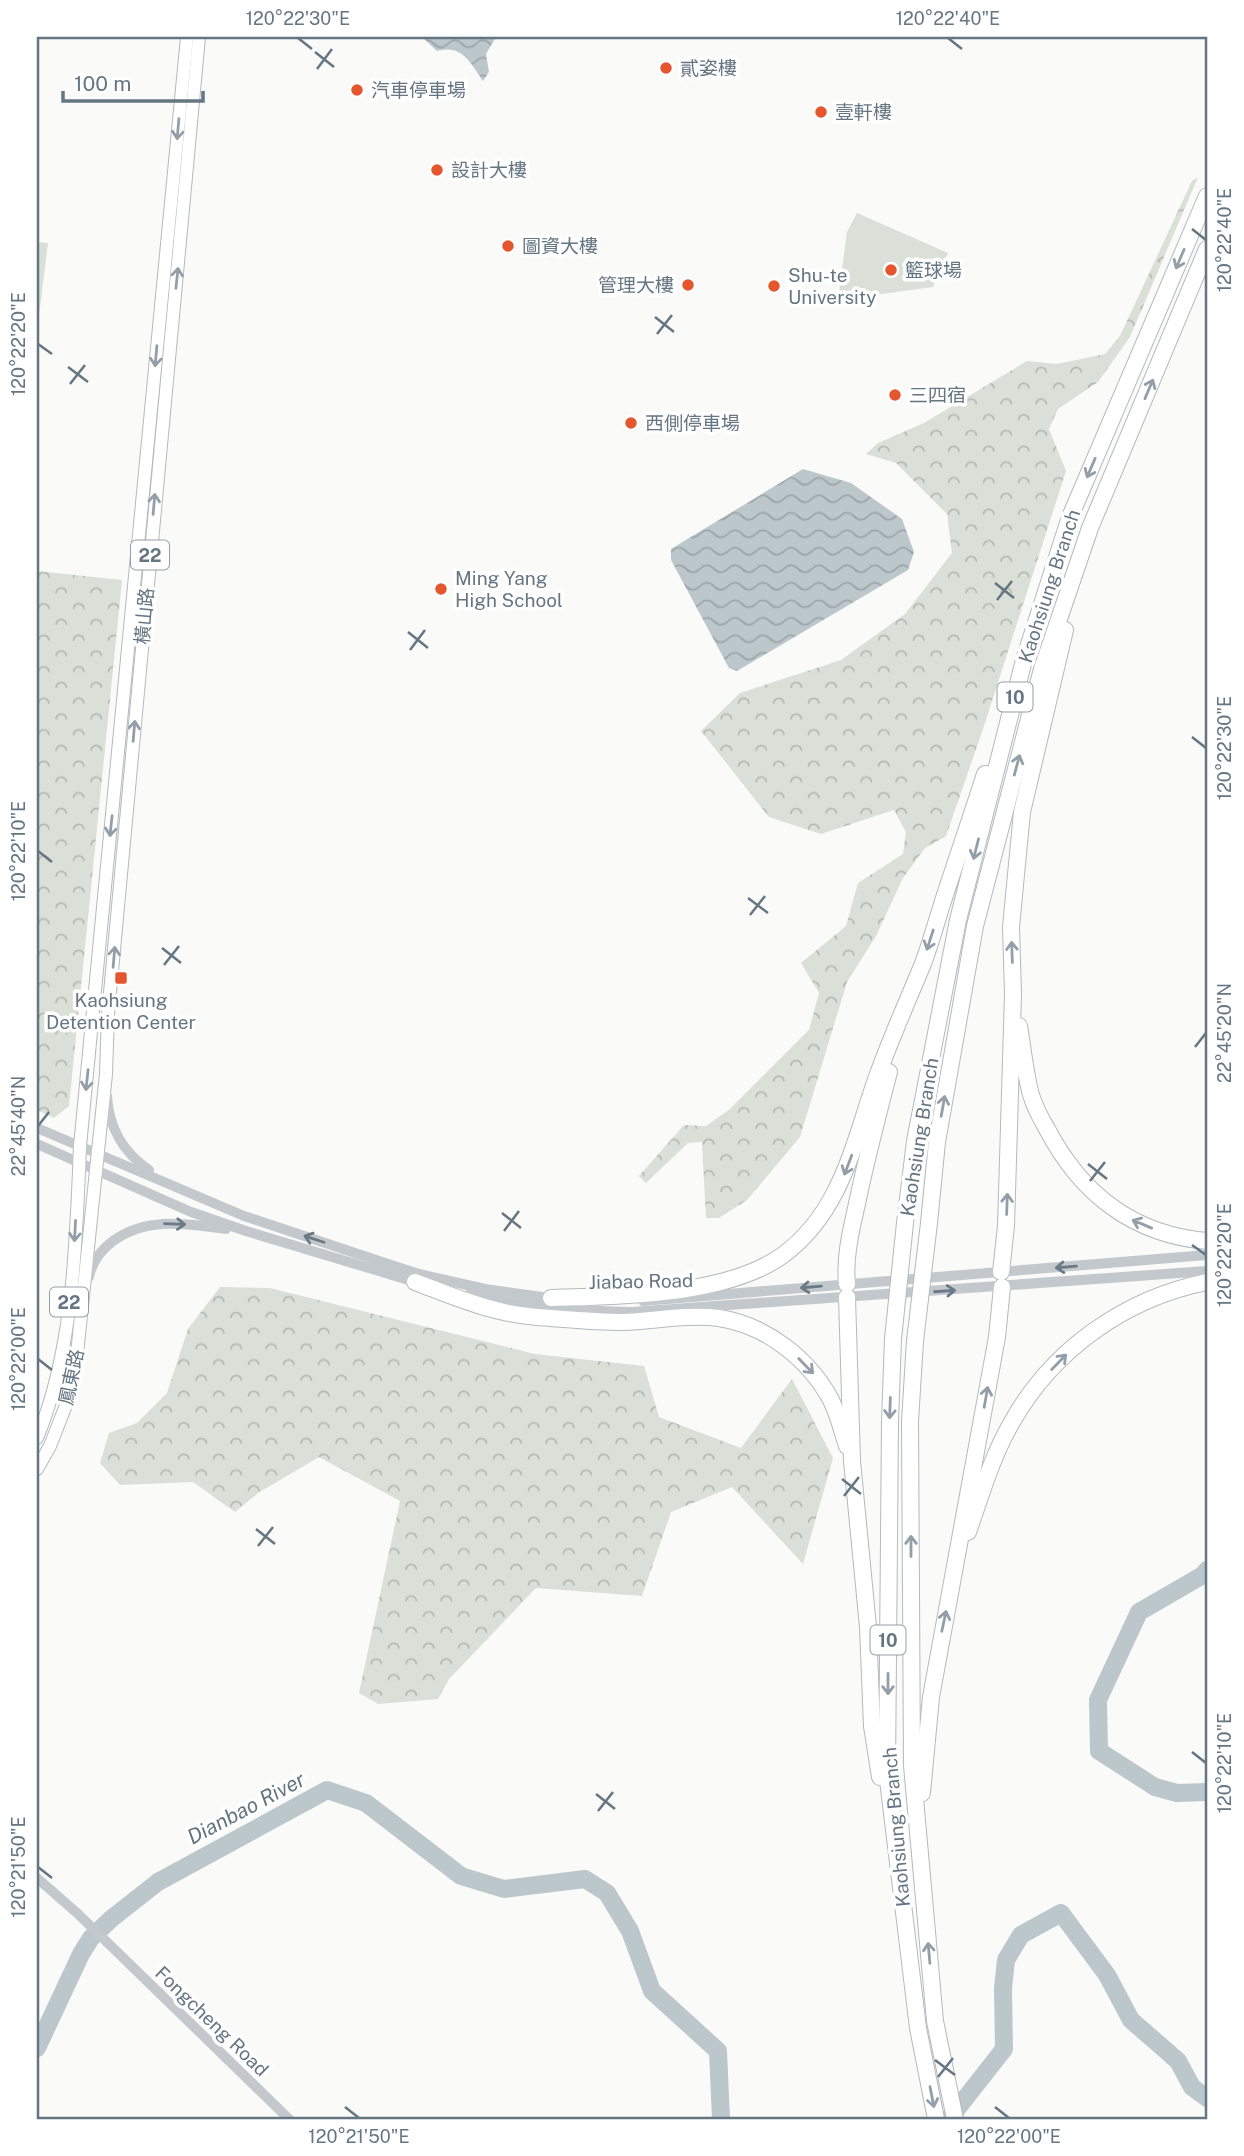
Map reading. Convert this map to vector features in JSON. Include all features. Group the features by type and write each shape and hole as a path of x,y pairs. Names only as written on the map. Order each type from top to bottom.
{"highway":[{"name":"Kaohsiung Branch","path":"936,2119 918,2028 887,1772 892,1339 915,1141 958,920 1024,660 1070,517 1207,196"},
{"name":"Kaohsiung Branch","path":"955,2119 935,2021 912,1751 910,1421 915,1341 937,1142 975,926 1042,669 1080,556 1207,249"},
{"path":"918,1834 931,1697 997,1337 1006,1226 1013,994 1011,927 1022,812 1080,556"},
{"path":"551,1298 617,1296 732,1280 758,1270 783,1255 810,1230 825,1211 850,1161 877,1075 922,964 1037,619"},
{"path":"907,1939 873,1740 868,1627 852,1461 846,1259 866,1158 913,985"},
{"path":"1013,994 1032,1096 1054,1141 1070,1166 1111,1208 1136,1223 1161,1232 1207,1241"},
{"path":"415,1282 485,1308 534,1317 622,1322 706,1318 726,1320 750,1328 789,1349 819,1380 832,1403 852,1461"},
{"path":"954,1574 985,1484 1012,1421 1055,1365 1102,1325 1135,1306 1166,1292 1207,1282"}],"main road":[{"name":"橫山路","path":"80,1146 187,37"},
{"name":"橫山路","path":"97,1153 199,37"},
{"name":"鳳東路","path":"37,1438 58,1376 68,1310 80,1146"},
{"name":"鳳東路","path":"37,1469 50,1446 70,1395 83,1307 97,1153"}],"street":[{"path":"106,1074 108,1109 119,1142 139,1163 178,1188"},
{"name":"Jiabao Road","path":"37,1128 244,1216 419,1274 485,1289 551,1298 600,1301 663,1300 1207,1270"},
{"name":"Jiabao Road","path":"37,1144 191,1212 246,1231 415,1282 510,1303 574,1311 667,1310 847,1291"},
{"path":"83,1307 90,1269 108,1245 127,1231 160,1223 246,1231"},
{"name":"Jiabao Road","path":"1002,1280 1207,1255"},
{"name":"Fongcheng Road","path":"37,1878 77,1913 289,2119"}],"green space":[{"path":"1198,177 1130,337 1098,382 1058,409 1049,429 1066,471 946,836 925,848 903,878 876,936 847,982 800,1137 747,1200 719,1218 706,1218 702,1142 688,1143 646,1183 639,1176 684,1125 706,1126 730,1109 809,1030 819,993 801,963 846,926 858,883 903,854 906,832 894,810 821,834 769,817 701,731 740,693 841,660 905,614 952,553 947,514 896,463 866,454 878,443 924,423 1027,361 1057,364 1105,354 1120,336 1192,181"},
{"name":"籃球場","path":"857,213 948,253 933,287 838,300 847,232"},
{"path":"37,242 48,243 37,331"},
{"path":"37,571 122,580 69,1106 54,1118 37,1110"},
{"path":"220,1287 270,1288 535,1354 644,1366 659,1417 741,1448 792,1379 833,1458 803,1564 732,1487 671,1512 642,1596 536,1588 449,1679 438,1699 378,1704 359,1693 400,1501 319,1457 258,1493 235,1512 193,1482 120,1485 100,1463 109,1433 137,1423 167,1393 188,1329"}],"water":[{"path":"422,37 496,37 486,54 489,72 483,81 459,52 437,51"},
{"path":"803,469 851,483 902,519 914,552 908,570 737,671 729,668 671,560 671,549"}],"waterway":[{"name":"Dianbao River","path":"1207,1570 1203,1575 1139,1612 1098,1700 1099,1751 1155,1787 1177,1793 1207,1792"},
{"name":"Dianbao River","path":"37,2048 81,1954 91,1938 111,1919 158,1882 327,1790 366,1803 461,1876 504,1889 585,1879 607,1893 630,1931 652,1991 718,2051 721,2119"},
{"name":"Dianbao River","path":"949,2119 1004,2049 1003,1988 1006,1960 1021,1935 1061,1913 1107,1975 1131,2020 1178,2061 1192,2087 1207,2098"}],"place":[{"name":"貳姿樓","path":"666,68"},
{"name":"汽車停車場","path":"357,90"},
{"name":"壹軒樓","path":"821,112"},
{"name":"設計大樓","path":"437,170"},
{"name":"圖資大樓","path":"508,246"},
{"name":"籃球場","path":"891,270"},
{"name":"管理大樓","path":"688,285"},
{"name":"Shu-te University","path":"774,286"},
{"name":"三四宿","path":"895,395"},
{"name":"西側停車場","path":"631,423"},
{"name":"Ming Yang High School","path":"441,589"},
{"name":"Kaohsiung Detention Center","path":"121,978"}]}
